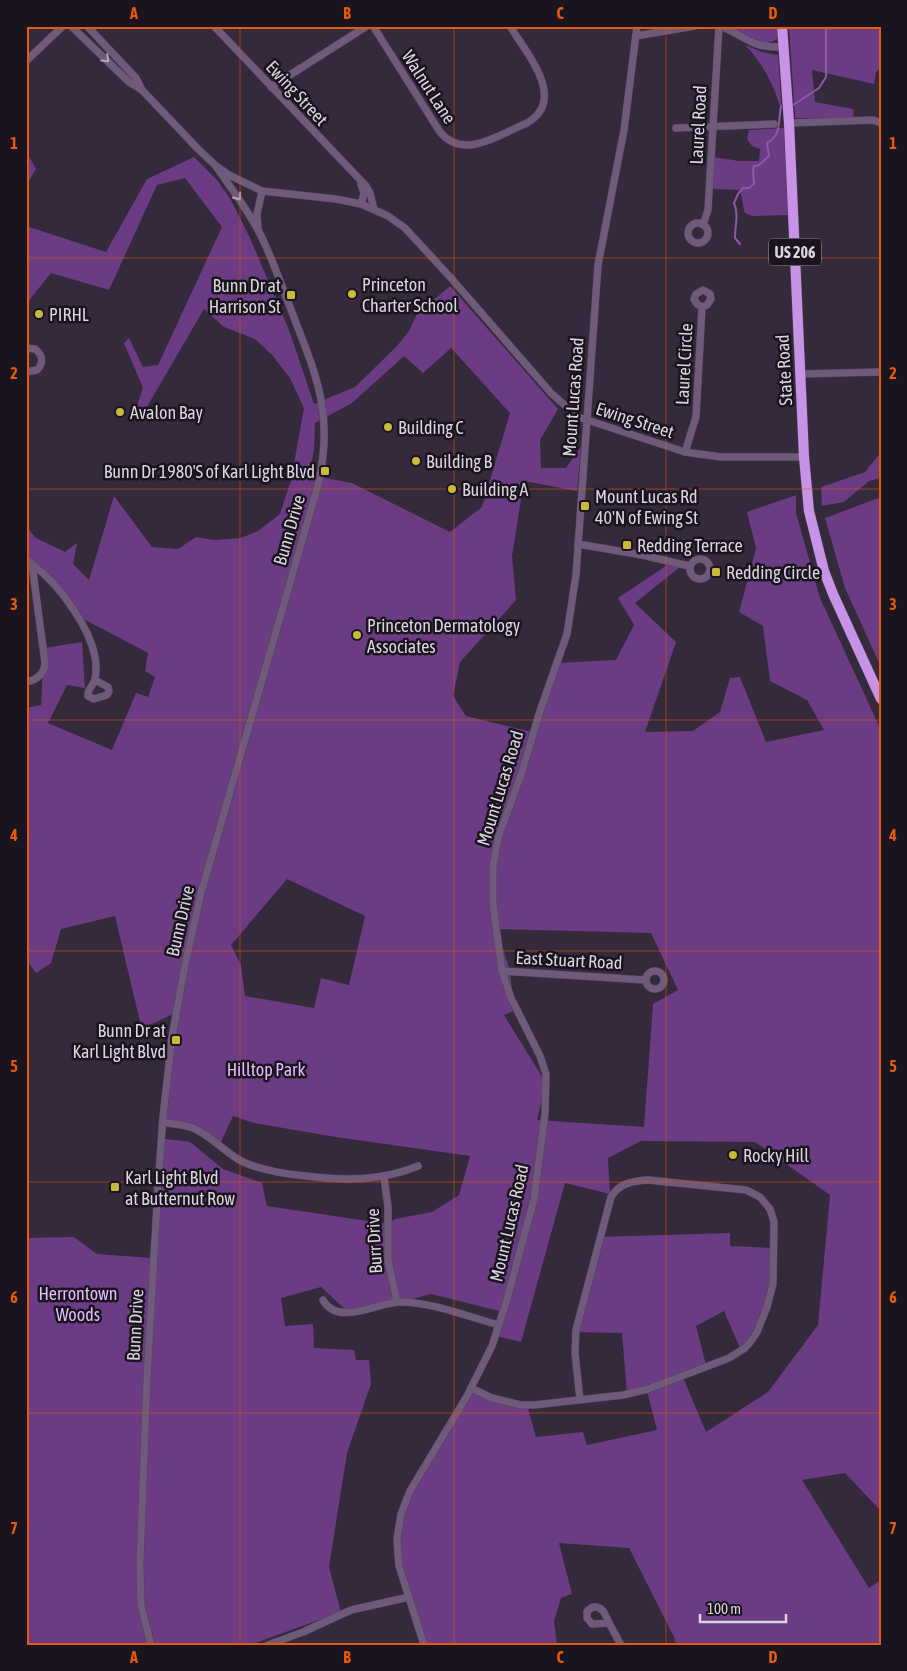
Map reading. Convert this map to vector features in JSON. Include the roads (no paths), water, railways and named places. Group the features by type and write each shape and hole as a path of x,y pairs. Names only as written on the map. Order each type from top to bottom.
{"highway":[{"name":"State Road","path":"782,26 789,123 804,457 810,513 824,571 881,699"}],"street":[{"path":"26,61 63,26"},
{"path":"71,26 129,82 142,90 216,166"},
{"path":"87,26 136,78 142,90"},
{"name":"Ewing Street","path":"214,26 369,190 374,209"},
{"path":"271,87 366,26"},
{"name":"Walnut Lane","path":"373,26 444,137 451,143 472,146 533,119 542,108 545,94 542,78 510,26"},
{"name":"Mount Lucas Road","path":"424,1645 399,1566 398,1528 401,1514 410,1491 472,1388 484,1364 499,1326 534,1199 547,1083 544,1065 511,998 502,971 493,904 493,867 498,838 568,634 574,594 598,265 624,130 637,26"},
{"path":"636,36 670,28 695,26"},
{"path":"720,26 753,44 764,47 784,47"},
{"name":"Laurel Road","path":"703,225 708,210 720,26"},
{"path":"789,123 873,120 881,123"},
{"path":"676,128 774,124"},
{"name":"Ewing Street","path":"216,166 236,179 262,191 336,199 361,204 388,216 415,238 550,393 569,410 586,420 685,452 721,457 804,457"},
{"name":"Bunn Drive","path":"151,1645 141,1605 140,1574 148,1371 163,1122 177,1008 200,893 324,457 324,416 317,378 258,229 216,166"},
{"path":"358,180 364,193 361,204"},
{"name":"Bunn Drive","path":"258,229 257,214 262,191"},
{"name":"Laurel Circle","path":"685,452 696,417 702,307"},
{"path":"26,348 35,349 41,355 42,363 37,370 26,372"},
{"path":"801,374 881,372"},
{"path":"578,544 642,555 690,566"},
{"path":"29,562 49,578 81,623 89,639 96,662 95,680"},
{"path":"26,682 40,677 45,663 29,562"},
{"name":"East Stuart Road","path":"502,971 646,980"},
{"path":"163,1122 192,1128 201,1132 236,1158 269,1171 329,1179 356,1179 384,1177 418,1166"},
{"name":"Burr Drive","path":"384,1177 389,1222 388,1260 397,1302"},
{"path":"472,1388 492,1398 521,1405 534,1405 580,1400 629,1394 648,1389 729,1358 745,1348 757,1332 767,1307 773,1284 774,1222 770,1208 765,1202 746,1190 648,1180 624,1184 614,1192 611,1197 576,1330 575,1353 580,1400"},
{"path":"323,1300 330,1309 339,1313 397,1302 425,1305 499,1326"},
{"path":"268,1645 303,1632 351,1610 409,1596"},
{"path":"609,1623 621,1645"}],"waterway":[{"path":"793,105 819,88 826,77 826,30 829,26"},
{"path":"740,244 735,238 737,215 734,203 743,188 749,188 754,184 754,166 759,165 769,156 767,143 772,140 779,127 781,106"}],"place":[{"name":"Princeton Charter School","path":"352,294"},
{"name":"Bunn Dr at Harrison St","path":"291,295"},
{"name":"PIRHL","path":"39,314"},
{"name":"Avalon Bay","path":"120,412"},
{"name":"Building C","path":"388,427"},
{"name":"Building B","path":"416,461"},
{"name":"Bunn Dr 1980'S of Karl Light Blvd","path":"325,471"},
{"name":"Building A","path":"452,489"},
{"name":"Mount Lucas Rd 40'N of Ewing St","path":"585,506"},
{"name":"Redding Terrace","path":"627,545"},
{"name":"Redding Circle","path":"716,572"},
{"name":"Princeton Dermatology Associates","path":"357,635"},
{"name":"Bunn Dr at Karl Light Blvd","path":"176,1040"},
{"name":"Rocky Hill","path":"733,1155"},
{"name":"Karl Light Blvd at Butternut Row","path":"115,1187"}],"park label":[{"name":"Hilltop Park","path":"266,1069"},
{"name":"Herrontown Woods","path":"78,1304"}]}
